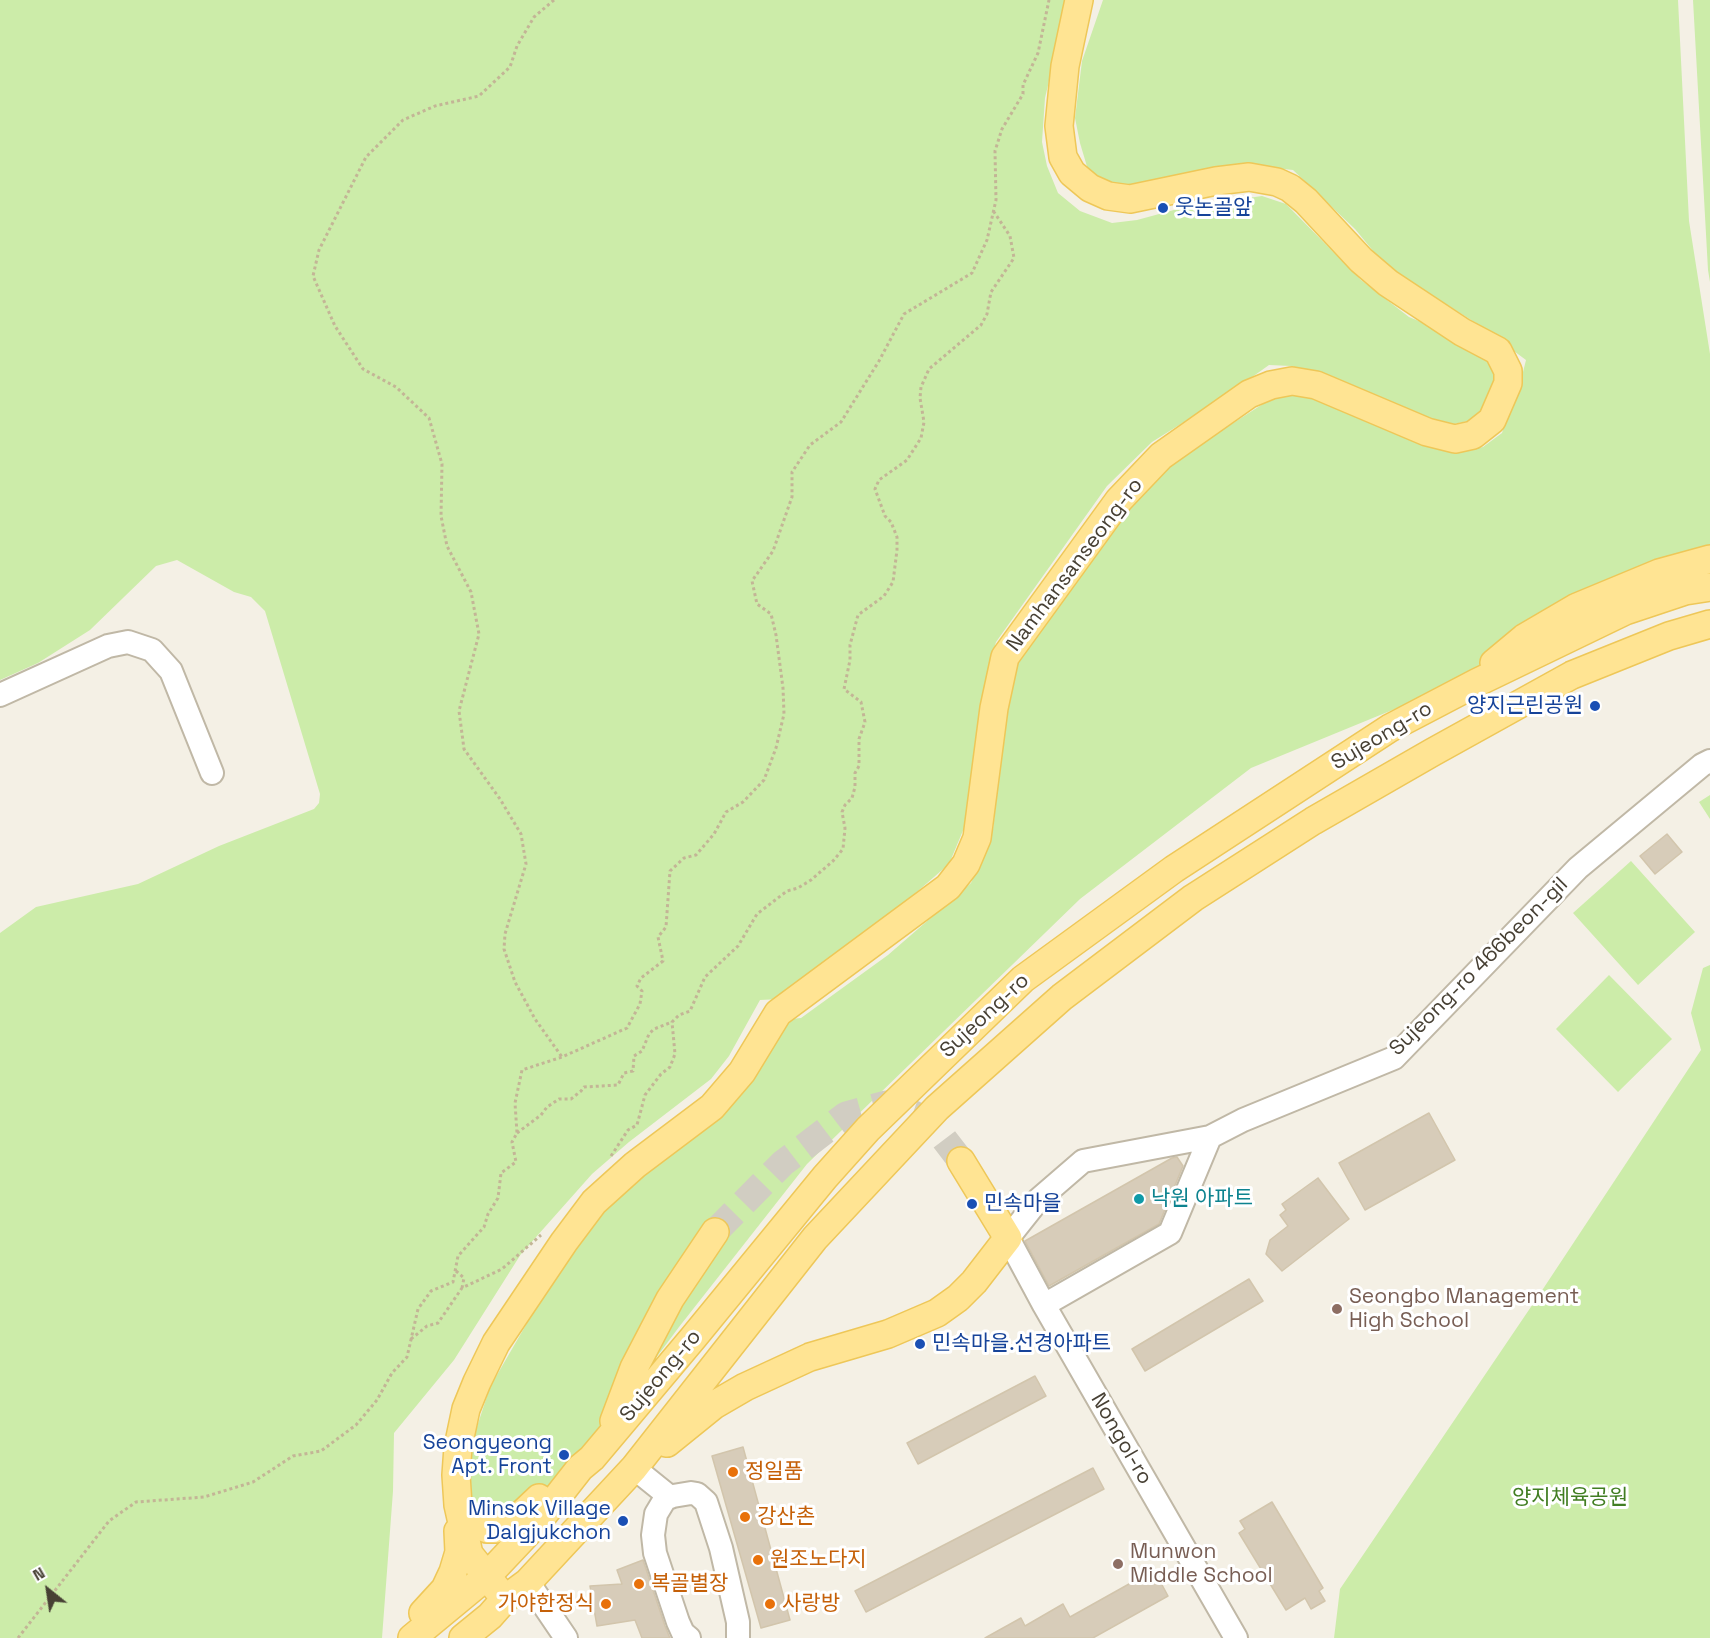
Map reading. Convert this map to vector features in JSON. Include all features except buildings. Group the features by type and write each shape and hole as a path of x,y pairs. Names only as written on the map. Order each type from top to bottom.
{"main road":[{"name":"Namhansanseong-ro","path":"495,1567 469,1554 458,1506 458,1447 466,1409 496,1343 519,1306 594,1202 635,1165 711,1107 742,1072 778,1013 948,887 966,864 977,838 994,708 1005,657 1119,500 1161,456 1249,394 1271,385 1292,381 1316,385 1427,432 1455,439 1473,435 1492,420 1508,383 1508,370 1498,351 1462,332 1388,283 1360,260 1306,201 1290,188 1277,182 1249,177 1130,198 1108,196 1090,188 1072,173 1063,157 1059,126 1065,66 1079,0"},
{"path":"1464,689 1524,638 1577,607 1659,573 1710,559"},
{"name":"Sujeong-ro","path":"412,1638 495,1567 537,1523 580,1468 607,1439 825,1177 869,1128 1023,979 1174,869 1390,728 1464,689 1625,611 1685,591 1710,587"},
{"name":"Sujeong-ro","path":"463,1638 490,1616 505,1599 528,1582 634,1468 815,1238 937,1108 1062,997 1193,898 1313,821 1572,675 1669,636 1710,624"},
{"path":"634,1468 714,1405 745,1387 810,1357 888,1334 937,1313 958,1298 974,1282 1008,1238 961,1161"},
{"path":"607,1439 640,1358 670,1299 715,1232"},
{"path":"458,1506 477,1524 487,1529 496,1529 521,1515 580,1468"},
{"path":"403,1638 409,1628 445,1589 453,1572 459,1552 458,1506"},
{"path":"495,1567 528,1582"},
{"path":"495,1567 505,1599"}],"street":[{"path":"0,695 108,646 128,642 152,650 171,671 212,773"},
{"name":"Sujeong-ro 466beon-gil","path":"1008,1238 1039,1198 1083,1161 1210,1137 1243,1120 1394,1058 1578,868 1710,760"},
{"path":"1044,1305 1170,1233 1210,1137"},
{"name":"Nongol-ro","path":"1008,1238 1044,1305 1236,1638"},
{"path":"634,1468 670,1497"},
{"path":"689,1638 683,1633 678,1622 655,1553 653,1535 656,1514 665,1499 691,1493 697,1494 706,1502 721,1548 738,1623 738,1638"},
{"path":"528,1582 566,1638"}],"path":[{"path":"554,0 534,17 517,46 510,67 479,96 435,106 403,120 366,157 319,250 314,276 335,326 363,369 396,387 429,418 442,464 441,516 447,546 471,592 479,634 459,711 464,749 500,799 521,834 526,864 505,934 504,949 515,982 535,1018 562,1057"},
{"path":"517,1133 514,1103 522,1070 562,1057 627,1028 640,1004 642,991 637,986 641,978 663,961 658,938 666,927 670,870 684,858 696,855 714,834 726,812 743,802 764,780 776,748 783,714 783,688 771,614 757,604 752,581 773,551 792,497 792,472 810,445 842,422 904,314 972,273 987,240 996,200 995,150 1002,129 1023,94 1023,84 1027,73 1034,65 1049,0"},
{"path":"18,1638 108,1521 136,1502 204,1497 253,1482 293,1456 321,1451 356,1425 377,1400 392,1373 407,1357 409,1340 418,1309 431,1291 453,1282 458,1256 484,1227 488,1214 498,1198 501,1173 516,1162 512,1142 517,1133 541,1115 547,1107 559,1099 571,1099 584,1087 618,1085 624,1073 633,1071 634,1056 642,1051 649,1034 654,1029 690,1011 705,977 738,946 757,914 787,891 798,888 811,880 843,849 842,812 852,798 855,787 855,773 859,766 859,739 865,722 861,702 844,688 849,669 850,645 858,615 884,596 893,582 897,550 897,537 891,522 885,516 875,489 879,480 907,460 921,438 924,422 920,398 921,387 929,369 981,325 987,314 991,292 1005,268 1014,258 1010,236 993,211"},
{"path":"604,1164 628,1130 637,1125 645,1095 661,1074 670,1067 675,1054 672,1022"},
{"path":"462,1288 502,1269 549,1228"},
{"path":"409,1340 427,1326 438,1323 462,1288 464,1278 456,1271"}],"green space":[{"path":"0,0 1068,0 1045,98 1042,142 1047,166 1058,193 1080,211 1112,223 1137,220 1185,207 1262,196 1286,204 1361,280 1409,317 1431,326 1489,358 1501,374 1491,405 1472,420 1454,424 1426,417 1315,373 1291,366 1269,365 1227,395 1152,442 1107,486 996,642 986,679 972,809 949,864 866,936 780,999 760,1000 729,1056 711,1079 629,1142 592,1174 521,1254 454,1360 394,1433 393,1491 382,1638 0,1638 0,933 36,907 138,884 219,846 314,809 319,803 320,794 265,611 251,597 234,592 177,560 156,566 90,630 38,663 0,680"},
{"path":"1103,0 1678,0 1689,221 1710,354 1710,588 1624,615 1251,768 1080,899 807,1164 679,1327 582,1457 517,1522 485,1527 465,1493 471,1445 490,1387 567,1254 614,1194 781,1020 801,1018 888,955 971,883 993,829 1008,699 1017,662 1128,506 1174,461 1280,393 1303,393 1437,445 1465,451 1483,447 1502,433 1526,360 1476,323 1401,276 1293,170 1256,166 1124,190 1091,180 1075,118 1082,61"},
{"path":"1693,0 1710,0 1710,282 1708,270"},
{"path":"1710,795 1710,819 1699,802"},
{"path":"1631,861 1695,932 1638,985 1573,913"},
{"name":"양지체육공원","path":"1710,965 1710,1638 1334,1638 1340,1589 1701,1050 1691,1013 1703,968"},
{"path":"1609,975 1672,1039 1618,1092 1556,1029"}],"tunnel":[{"path":"715,1232 783,1163 846,1115 886,1104 914,1114 941,1135 961,1161"}],"place":[{"name":"웃논골앞","path":"1163,208"},
{"name":"양지근린공원","path":"1595,706"},
{"name":"낙원 아파트","path":"1139,1199"},
{"name":"민속마을","path":"972,1204"},
{"name":"Seongbo Management High School","path":"1337,1309"},
{"name":"민속마을.선경아파트","path":"920,1344"},
{"name":"Seongyeong Apt. Front","path":"564,1455"},
{"name":"정일품","path":"733,1472"},
{"name":"강산촌","path":"745,1517"},
{"name":"Minsok Village Dalgjukchon","path":"623,1521"},
{"name":"원조노다지","path":"758,1560"},
{"name":"Munwon Middle School","path":"1118,1564"},
{"name":"복골별장","path":"639,1584"},
{"name":"가야한정식","path":"606,1604"},
{"name":"사랑방","path":"770,1604"}]}
